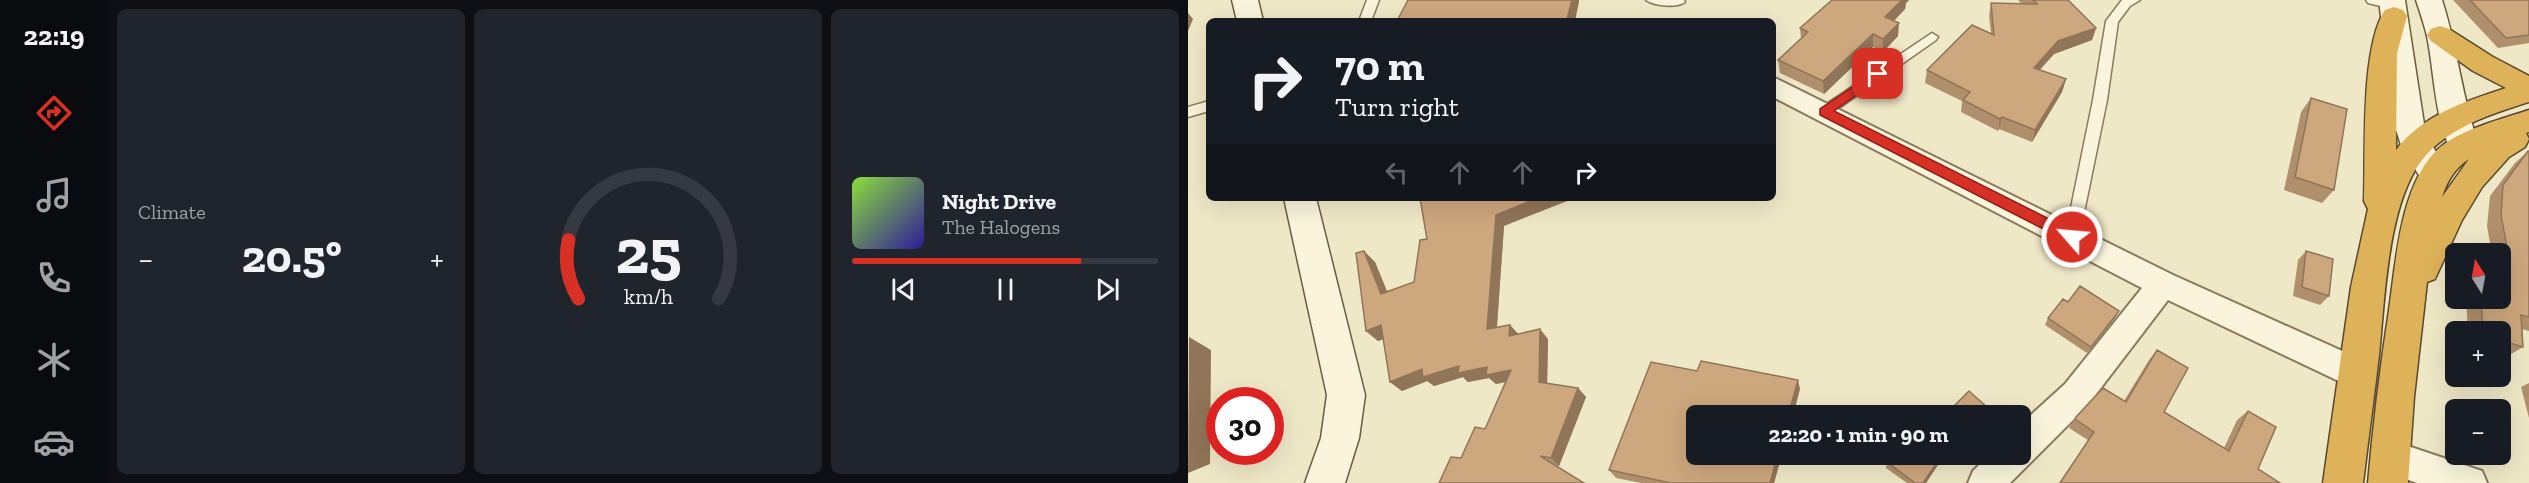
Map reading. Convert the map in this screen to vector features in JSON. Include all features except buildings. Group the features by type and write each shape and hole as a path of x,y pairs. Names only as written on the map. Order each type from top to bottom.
{"highway":[{"path":"2343,483 2380,223 2383,53 2388,5"},
{"path":"2440,35 2483,64 2529,90"},
{"path":"2389,470 2395,389 2414,249 2435,175 2477,110 2529,90"},
{"path":"2380,223 2403,161 2416,145 2435,131 2460,135 2505,129 2529,121"},
{"path":"2407,303 2439,235 2477,170 2490,155 2529,131"}],"main road":[{"path":"1245,0 1249,18"},
{"path":"2429,0 2440,35 2460,135"},
{"path":"2388,5 2404,98 2416,145 2435,175"},
{"path":"1301,201 1346,395 1340,438 1324,483"}],"street":[{"path":"1776,88 2163,284 2358,374"},
{"path":"2031,438 2076,395 2163,284"},
{"path":"1985,483 2004,465"},
{"path":"2389,470 2470,483"}],"lane":[{"path":"1366,18 1373,0"},
{"path":"1652,0 1679,2"},
{"path":"2072,237 2100,100 2112,21 2126,3 2134,0"},
{"path":"1824,112 1932,36"},
{"path":"1188,112 1206,107"}],"route":[{"path":"1878,74 1824,112 2072,237"}]}
